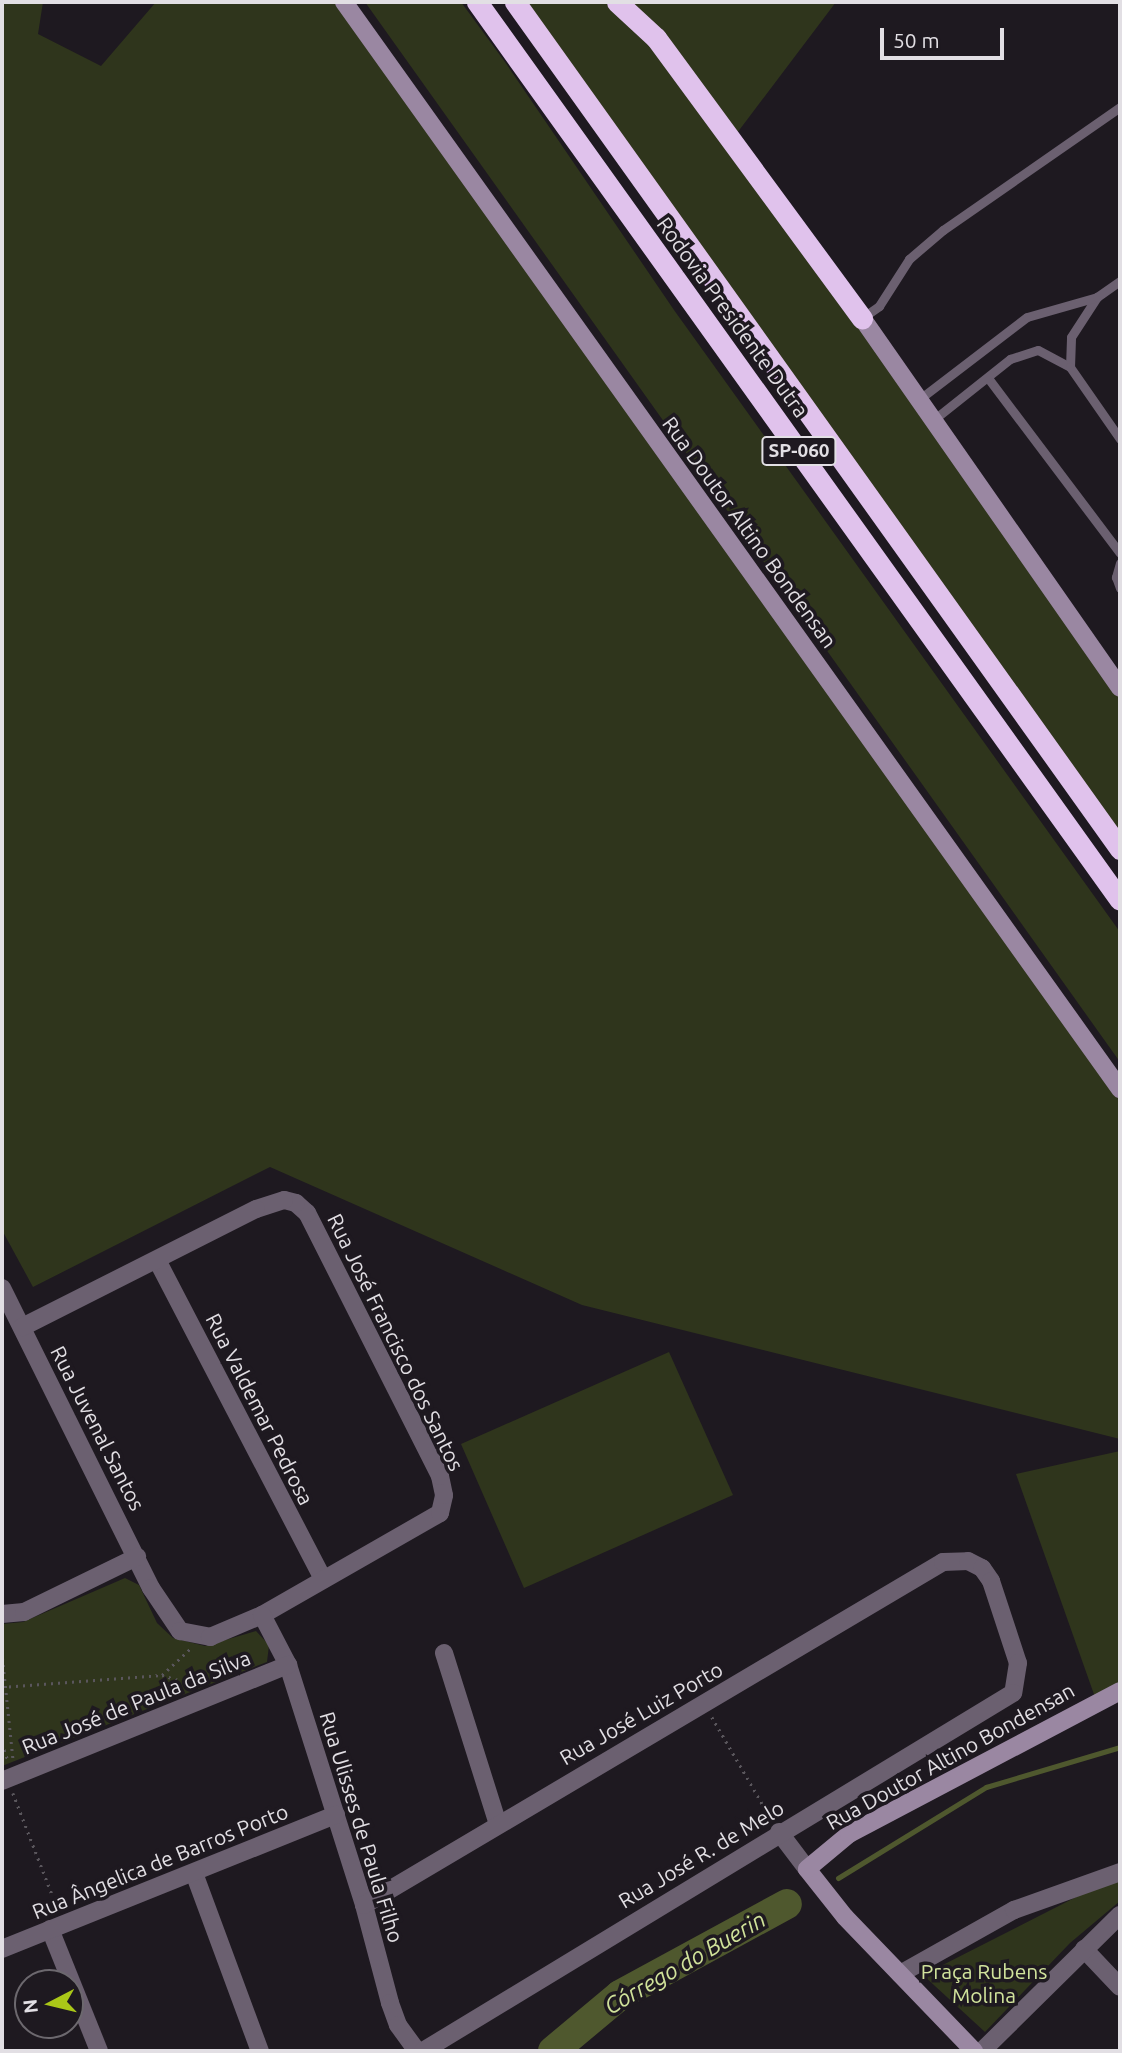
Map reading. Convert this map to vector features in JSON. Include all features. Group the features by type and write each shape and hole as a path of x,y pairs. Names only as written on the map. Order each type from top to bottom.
{"highway":[{"name":"Rodovia Presidente Dutra","path":"477,2 1120,900"},
{"name":"Rodovia Presidente Dutra","path":"515,2 1120,849"},
{"path":"617,2 656,38 862,318"}],"street":[{"name":"Rua Doutor Altino Bondensan","path":"344,2 1120,1089"},
{"path":"862,318 916,401 1120,688"},
{"name":"Rua José Francisco dos Santos","path":"22,1327 268,1204 296,1203 307,1213 440,1476 444,1495 440,1513 426,1524 262,1615 210,1637 194,1636"},
{"name":"Rua Valdemar Pedrosa","path":"157,1260 323,1579"},
{"name":"Rua Juvenal Santos","path":"2,1288 151,1588 172,1624 194,1636"},
{"path":"2,1614 24,1612 137,1557"},
{"name":"Rua José R. de Melo","path":"423,2051 779,1832 1013,1693 1019,1674 991,1581 982,1568 968,1561 943,1562"},
{"name":"Rua José Luiz Porto","path":"364,1905 943,1562"},
{"name":"Rua Ulisses de Paula Filho","path":"262,1615 288,1665 364,1905 394,2014 417,2051"},
{"path":"444,1653 498,1824"},
{"name":"Rua José de Paula da Silva","path":"7,1777 288,1665"},
{"name":"Rua Doutor Altino Bondensan","path":"807,1869 849,1834 1120,1691"},
{"name":"Rua Ângelica de Barros Porto","path":"2,1949 335,1815"},
{"path":"779,1832 807,1869 900,1974 974,2051"},
{"path":"194,1872 260,2051"},
{"path":"900,1974 1014,1910 1120,1872"},
{"path":"982,2051 1120,1915"},
{"path":"57,1926 99,2051"},
{"path":"1084,1949 1120,1987"}],"lane":[{"path":"862,318 879,306 909,259 943,230 1120,107"},
{"path":"916,401 1027,317 1097,297 1120,281"},
{"path":"1070,367 1071,337 1097,297"},
{"path":"932,421 1010,359 1038,350 1070,367 1120,439"},
{"path":"988,378 1120,553"},
{"path":"1120,563 1116,577 1120,588"}],"path":[{"path":"3,1687 162,1675 189,1651 194,1636"},
{"path":"2,1651 7,1777"},
{"path":"704,1703 779,1832"},
{"path":"2,1743 7,1777 57,1926"}],"green space":[{"path":"2,2 43,2 38,34 101,66 156,2 344,2 425,107 1120,1100 1120,1439 582,1305 270,1167 33,1287 2,1230"},
{"path":"365,2 461,2 505,62 674,310 1120,932 1120,1062"},
{"path":"515,2 836,2 731,141 1120,688 1120,849"},
{"path":"669,1352 733,1495 524,1588 461,1444"},
{"path":"1120,1451 1120,1691 1096,1700 1016,1474"},
{"path":"125,1578 139,1585 157,1623 173,1638 205,1646 256,1631 269,1645 267,1662 2,1766 2,1624 23,1622"},
{"name":"Praça Rubens Molina","path":"1120,1880 1120,1901 1070,1943 985,2032 923,1975 1086,1892"}],"waterway":[{"name":"Córrego do Buerin","path":"838,1878 986,1787 1120,1747"},
{"name":"Córrego do Buerin","path":"553,2051 620,1995 787,1904"}]}
